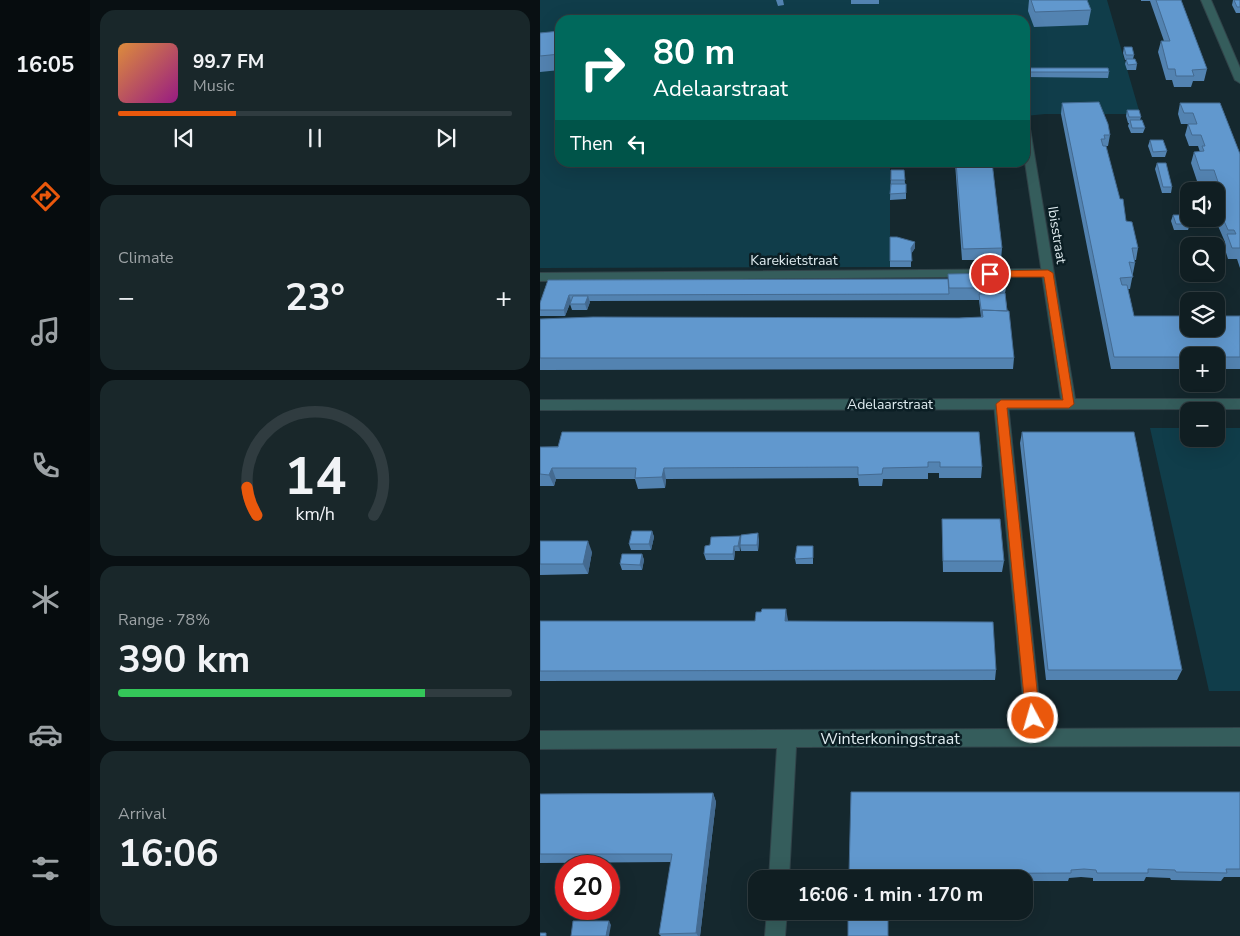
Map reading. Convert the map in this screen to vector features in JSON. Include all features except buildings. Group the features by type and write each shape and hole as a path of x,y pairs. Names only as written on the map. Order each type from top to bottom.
{"street":[{"path":"1206,0 1240,80"},
{"name":"Ibisstraat","path":"1030,161 1069,404"},
{"name":"Adelaarstraat","path":"540,405 1240,404"},
{"name":"Winterkoningstraat","path":"540,740 1240,737"},
{"path":"780,870 787,740"},
{"path":"775,936 776,920"}],"lane":[{"name":"Karekietstraat","path":"540,277 1048,273"},
{"path":"1001,404 1035,738"}],"shaded area":[{"path":"540,0 1107,0 1140,114 1030,116 1030,15 555,15 555,167 890,167 890,267 540,268"},
{"path":"1150,428 1180,428 1180,447 1225,447 1225,428 1240,428 1240,691 1209,691"}],"route":[{"path":"990,274 1048,273 1069,404 1001,404 1033,718"}]}
